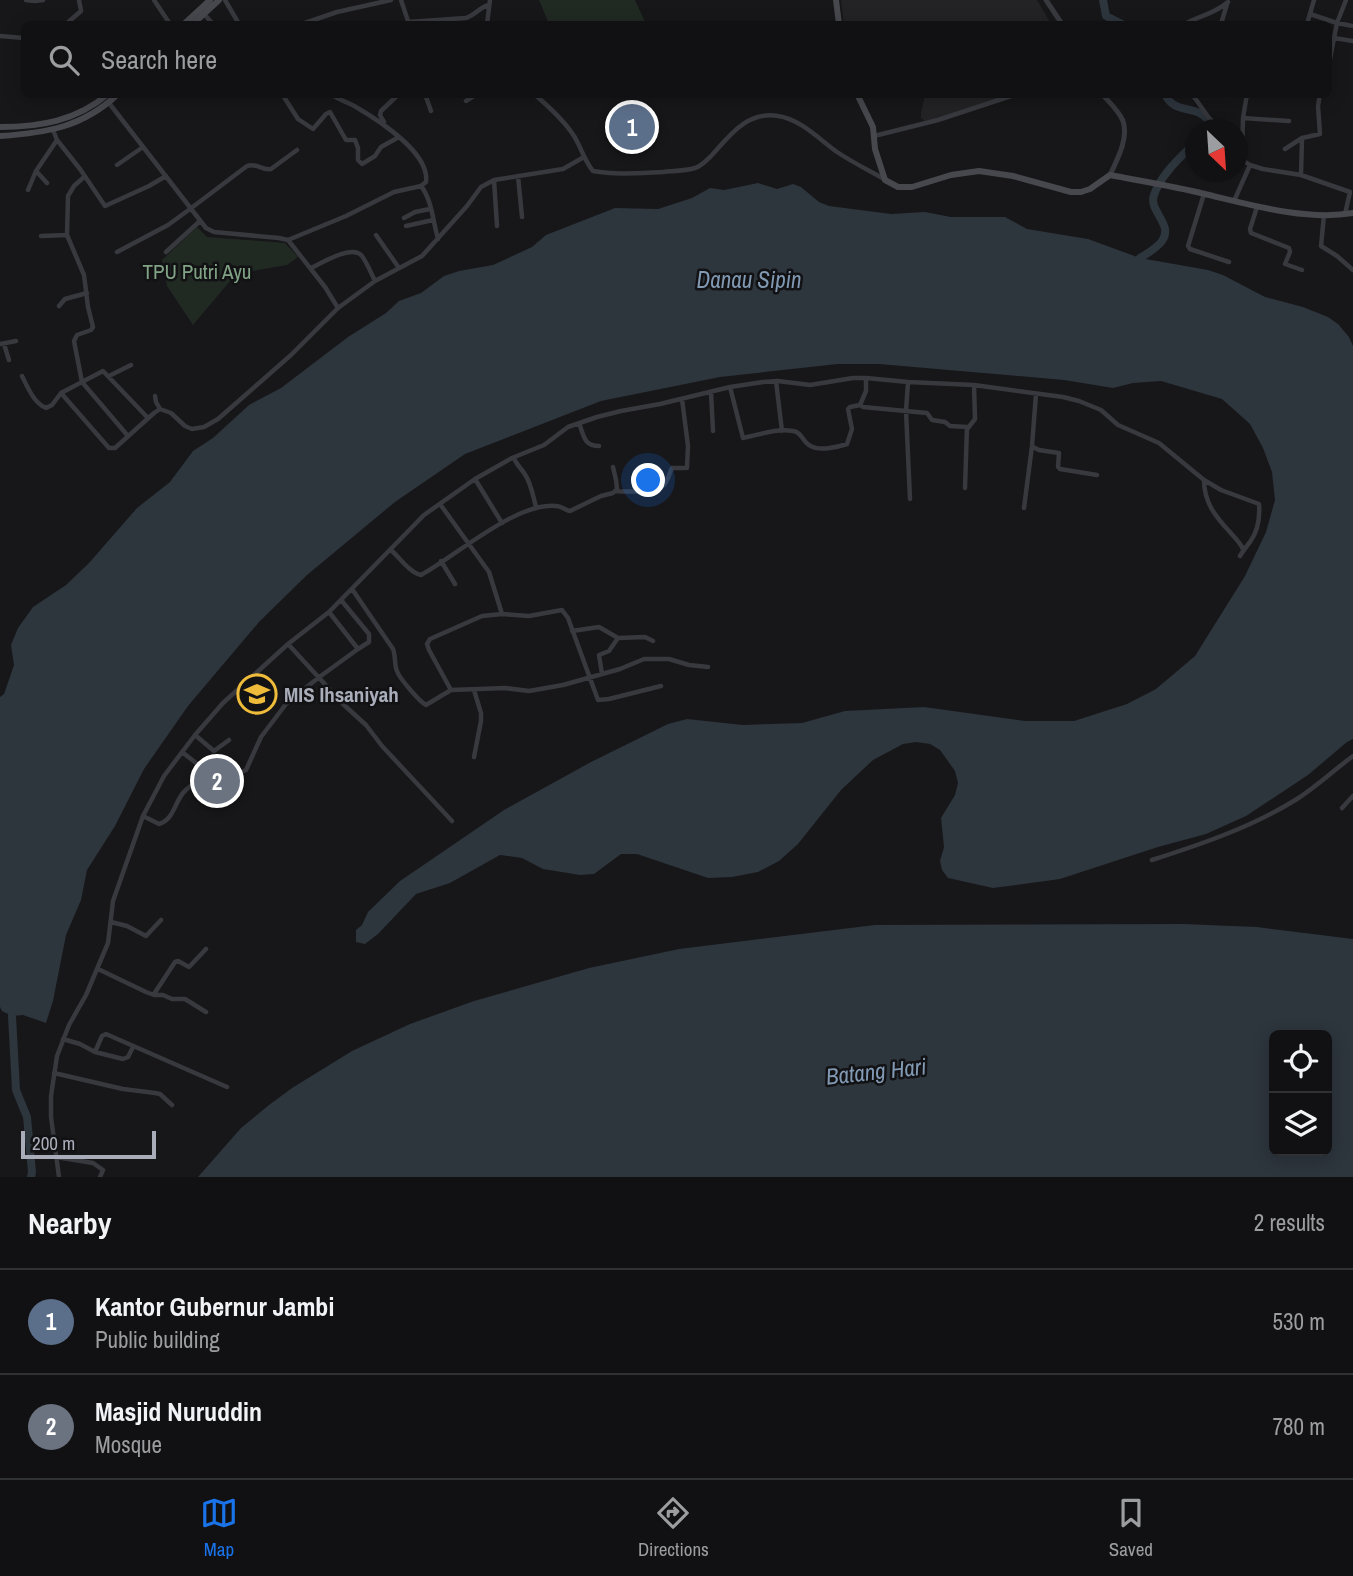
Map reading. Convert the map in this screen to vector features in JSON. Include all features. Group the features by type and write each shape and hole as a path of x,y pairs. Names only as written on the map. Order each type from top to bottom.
{"main road":[{"path":"187,21 210,0"},
{"path":"196,21 222,0"},
{"path":"836,0 839,21"},
{"path":"0,127 38,126 71,117 89,109 103,98"},
{"path":"0,136 53,130 96,113 114,98"},
{"path":"859,98 873,127 877,158 885,180 898,187 912,187 951,175 979,171 1004,174 1081,192 1110,175 1257,206 1324,215 1353,212"}],"street":[{"path":"26,0 43,0"},
{"path":"69,21 81,11 79,0"},
{"path":"154,0 168,21"},
{"path":"222,0 238,21"},
{"path":"311,21 391,0"},
{"path":"401,0 408,21"},
{"path":"1046,0 1060,21"},
{"path":"1308,21 1314,0"},
{"path":"1332,48 1337,23 1346,0"},
{"path":"1191,21 1218,11 1228,1"},
{"path":"1222,21 1228,1"},
{"path":"432,21 471,17 489,3"},
{"path":"487,21 489,3"},
{"path":"204,14 210,21"},
{"path":"1310,14 1331,21"},
{"path":"1332,21 1353,26"},
{"path":"0,36 21,38"},
{"path":"1334,38 1353,41"},
{"path":"285,98 298,118 313,129 330,112 346,140 355,140 358,160 362,164 375,156 381,147 399,138"},
{"path":"338,98 386,125"},
{"path":"109,103 206,228 214,232 288,240 394,192 421,186 426,182 422,164 380,115 395,98"},
{"path":"426,98 431,111"},
{"path":"466,101 471,98"},
{"path":"538,98 575,137 593,171 612,174 697,168 746,121 757,116 779,116 811,132 840,154 885,180"},
{"path":"874,136 938,120 1005,98"},
{"path":"1105,98 1124,123 1124,139 1110,175"},
{"path":"1195,98 1210,119"},
{"path":"1246,98 1243,118 1289,121"},
{"path":"1285,149 1302,138 1321,133 1319,98"},
{"path":"53,130 57,141 106,206 166,176"},
{"path":"1301,175 1302,138"},
{"path":"28,190 36,171 57,141"},
{"path":"117,165 143,147"},
{"path":"117,252 168,225 247,166 254,164 268,170 297,150"},
{"path":"155,396 160,409 171,413 185,426 192,429 204,427 218,419 291,355 338,308 375,281 422,256 481,187 494,180 554,172 584,158"},
{"path":"1234,201 1250,165 1301,175 1350,192 1345,214"},
{"path":"36,171 47,183"},
{"path":"518,176 522,217"},
{"path":"85,177 74,186 68,196 67,235 84,275 93,327 74,339 82,382 128,436"},
{"path":"494,180 497,226"},
{"path":"421,186 425,191 438,239"},
{"path":"1203,194 1188,246 1229,262"},
{"path":"1257,206 1251,233 1289,248 1286,264 1302,270"},
{"path":"404,218 430,209"},
{"path":"1324,215 1321,246 1353,270"},
{"path":"406,226 433,220"},
{"path":"166,252 200,221"},
{"path":"41,236 67,235"},
{"path":"376,236 399,268"},
{"path":"288,240 338,308"},
{"path":"311,268 339,255 356,252 361,254 375,281"},
{"path":"59,306 65,299 87,293"},
{"path":"9,360 2,344 16,341"},
{"path":"108,376 131,365"},
{"path":"22,376 36,402 41,407 48,408 61,393 102,371 105,372 148,418"},
{"path":"860,405 866,391 866,378"},
{"path":"59,1177 51,1117 57,1056 108,943 113,901 144,816 164,776 223,703 288,643 329,612 424,515 475,479 514,457 544,445 561,431 609,414 730,387 776,381 810,385 866,378 974,385 1063,397 1101,410 1118,425 1159,443 1204,480 1235,496 1259,503 1258,524 1252,540 1240,556"},
{"path":"776,381 782,431"},
{"path":"908,382 906,411 910,499"},
{"path":"965,488 968,428 975,419 974,385"},
{"path":"730,387 743,438 764,432 798,432 808,445 816,448 845,445 849,442 852,429 848,409 860,405 927,413 932,420 968,428"},
{"path":"711,392 713,431"},
{"path":"61,393 109,448 115,448 160,409"},
{"path":"1024,508 1036,394"},
{"path":"391,550 410,569 421,575 502,523 536,507 561,506 568,512 616,491 634,492 661,487 667,482 672,468 687,468 688,446 682,399"},
{"path":"579,423 587,444 599,446"},
{"path":"1032,446 1039,450 1059,453 1060,469 1097,475"},
{"path":"514,457 529,483 536,507"},
{"path":"613,467 617,480 616,491"},
{"path":"475,479 502,523"},
{"path":"1204,480 1204,492 1209,505 1243,550"},
{"path":"440,504 489,572 502,614"},
{"path":"441,561 455,584"},
{"path":"352,589 393,649 397,671 421,703 428,705 451,690 505,688 529,691 589,678 649,658 708,667"},
{"path":"182,752 206,773 233,776 246,770 261,737 286,705 318,678 369,642 369,634 341,600"},
{"path":"451,690 429,650 430,639 482,616 529,616 562,610 599,700 661,686"},
{"path":"329,612 358,649"},
{"path":"572,631 599,627 618,638 645,636 653,641"},
{"path":"602,674 599,655 608,651 618,638"},
{"path":"288,643 452,821"},
{"path":"474,690 481,713 474,757"},
{"path":"195,735 214,751 229,740"},
{"path":"1152,860 1206,843 1272,814 1299,798 1353,756"},
{"path":"144,816 159,824 165,821 172,814 182,794 206,773"},
{"path":"1342,808 1353,796"},
{"path":"111,922 127,926 146,936 161,920"},
{"path":"153,995 174,962 178,961 189,967 206,949"},
{"path":"98,969 153,995 163,995 176,1000 185,999 206,1012"},
{"path":"95,1052 102,1036 106,1034 227,1087"},
{"path":"63,1040 125,1059 133,1047"},
{"path":"54,1073 155,1093 173,1105"},
{"path":"56,1157 93,1163 103,1170 100,1177"}],"shaded area":[{"path":"841,0 1037,0 1049,21 844,21"},
{"path":"924,98 1001,98 925,121 921,118"}],"green space":[{"path":"539,0 635,0 645,21 548,21"},
{"path":"641,107 652,133 624,145 613,120"},
{"name":"TPU Putri Ayu","path":"197,227 207,237 285,243 298,257 287,265 236,274 193,325 167,286 162,260"}],"water":[{"name":"Danau Sipin","path":"758,183 777,189 793,184 829,206 891,214 925,212 951,217 1005,217 1027,229 1088,239 1140,258 1208,270 1265,297 1303,307 1338,324 1353,346 1353,739 1308,775 1246,816 1206,834 1060,879 993,888 948,878 942,870 940,861 944,847 941,818 955,795 958,783 955,771 940,750 930,744 903,744 873,760 841,790 798,844 779,861 758,872 708,878 637,854 621,854 594,874 580,875 543,869 522,858 500,855 450,883 416,894 378,934 365,944 356,942 356,930 362,925 368,912 400,881 504,810 591,762 668,724 687,719 743,725 802,723 845,711 924,707 1025,721 1074,721 1127,704 1156,689 1195,656 1245,576 1266,532 1275,500 1272,472 1250,424 1222,399 1161,381 1113,388 1064,380 879,364 838,364 720,377 601,401 465,454 395,502 307,575 259,622 188,706 144,769 115,826 87,870 81,900 66,935 46,1023 23,1015 12,1016 2,1011 0,697 4,694 14,665 11,645 18,628 33,607 66,585 89,563 137,508 170,482 193,451 213,438 249,405 281,388 399,301 421,293 444,276 493,265 532,247 546,235 615,208 658,209 692,198 710,188 724,190"},
{"name":"Batang Hari","path":"1183,924 1257,927 1353,939 1353,1177 198,1177 241,1128 269,1105 352,1051 410,1024 474,1001 589,968 679,949 875,925"}],"waterway":[{"path":"1103,0 1106,16 1116,21"},
{"path":"1168,98 1174,105 1197,112 1207,119"},
{"path":"1140,258 1158,246 1165,235 1163,223 1154,207 1154,195 1161,180 1185,153"},
{"path":"12,1016 16,1090 27,1117 31,1177"}],"place":[{"name":"Kantor Gubernur Jambi","path":"632,127"},
{"name":"MIS Ihsaniyah","path":"257,694"},
{"name":"Masjid Nuruddin","path":"217,781"}]}
